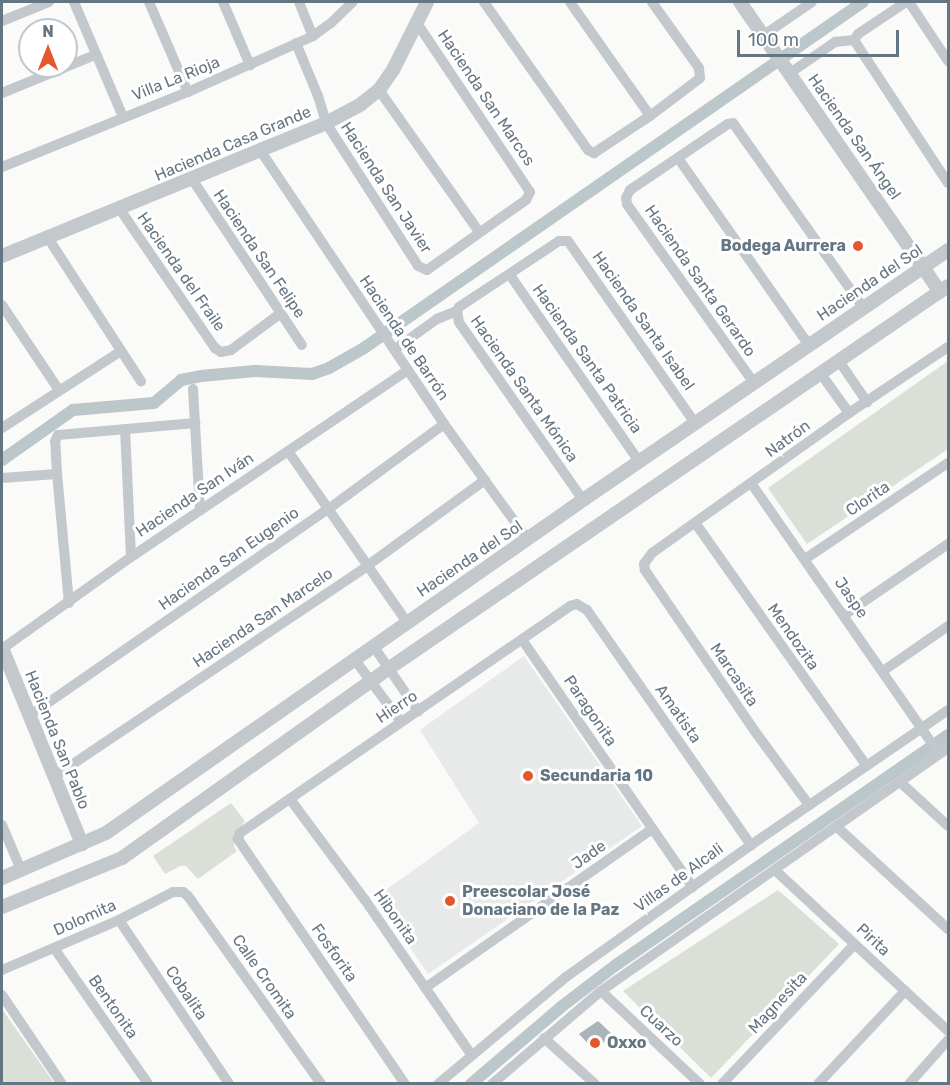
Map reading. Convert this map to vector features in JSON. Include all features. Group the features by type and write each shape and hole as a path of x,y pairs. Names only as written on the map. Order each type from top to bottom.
{"street":[{"path":"2,21 49,2"},
{"path":"74,2 123,117"},
{"path":"149,2 188,92"},
{"path":"223,2 250,65"},
{"path":"299,2 313,36"},
{"name":"Villa La Rioja","path":"2,167 188,92 313,36 331,23 352,2"},
{"name":"Hacienda Casa Grande","path":"2,256 326,123 379,90 393,70 427,2"},
{"path":"484,2 591,152 597,152 700,78 699,69 652,2"},
{"path":"570,2 650,116"},
{"name":"Hacienda San Ángel","path":"740,2 923,267 944,289"},
{"path":"766,38 812,2"},
{"path":"854,40 858,34 908,2 948,61"},
{"name":"Hacienda San Marcos","path":"416,22 530,192 526,200 480,232"},
{"path":"787,70 835,42 854,40"},
{"path":"854,40 948,183"},
{"name":"Hacienda San Javier","path":"296,44 318,96 326,123 422,270 431,267 480,232"},
{"path":"2,93 95,55"},
{"path":"379,90 480,232"},
{"path":"809,345 678,158 731,123 737,125 863,307"},
{"name":"Hacienda de Barrón","path":"260,150 444,424 528,540"},
{"name":"Hacienda Santa Gerardo","path":"678,158 627,194 627,204 754,383"},
{"name":"Hacienda San Felipe","path":"192,179 302,345"},
{"name":"Hacienda del Fraile","path":"119,208 215,348 221,352 231,350 281,314"},
{"path":"48,238 141,381"},
{"name":"Hacienda Santa Mónica","path":"563,240 459,307 457,311 459,322 583,500"},
{"name":"Hacienda Santa Isabel","path":"563,240 572,245 695,423"},
{"name":"Hacienda del Sol","path":"2,878 106,833 639,461 948,250"},
{"name":"Hacienda Santa Patricia","path":"510,275 639,461"},
{"path":"2,907 122,858 388,669 944,289"},
{"path":"2,305 59,390"},
{"path":"392,345 437,319 457,311"},
{"name":"Natrón","path":"646,558 849,413 948,347"},
{"path":"2,428 121,351"},
{"path":"839,361 867,402"},
{"name":"Hacienda San Iván","path":"2,648 69,603 131,557 408,370"},
{"path":"821,374 849,413"},
{"path":"193,389 200,510"},
{"path":"69,603 57,474 55,441 58,435 195,423"},
{"name":"Hacienda San Eugenio","path":"29,716 327,510 444,424"},
{"path":"125,429 131,557"},
{"path":"288,452 407,622"},
{"name":"Clorita","path":"805,559 948,463"},
{"path":"2,478 57,474"},
{"name":"Hacienda San Marcelo","path":"54,776 367,566 485,480"},
{"name":"Jaspe","path":"751,483 883,671 922,731 941,751"},
{"name":"Mendozita","path":"696,524 867,766"},
{"path":"844,615 948,544"},
{"name":"Marcasita","path":"646,558 645,570 754,730 809,805"},
{"name":"Hierro","path":"238,839 240,833 577,604"},
{"name":"Amatista","path":"577,604 587,610 751,845"},
{"path":"883,671 948,626"},
{"name":"Paragonita","path":"524,641 693,887"},
{"path":"374,647 418,711"},
{"name":"Hacienda San Pablo","path":"2,648 82,844"},
{"path":"355,660 401,722"},
{"name":"Villas de Alcali","path":"438,1083 566,977 751,845 922,731 948,710"},
{"path":"492,1083 601,991 776,871 941,751"},
{"path":"900,782 948,826"},
{"name":"Hibonita","path":"290,799 365,900 471,1054"},
{"path":"2,825 21,870"},
{"path":"837,827 948,929"},
{"name":"Jade","path":"425,988 652,829"},
{"name":"Fosforita","path":"238,839 405,1083"},
{"name":"Pirita","path":"776,871 948,1031"},
{"name":"Dolomita","path":"2,970 180,891"},
{"name":"Calle Cromita","path":"180,891 188,896 321,1083"},
{"name":"Cobalita","path":"119,920 229,1083"},
{"name":"Magnesita","path":"722,1083 855,944"},
{"name":"Bentonita","path":"54,948 148,1083"},
{"name":"Cuarzo","path":"601,991 700,1083"},
{"path":"818,1083 905,991"},
{"path":"2,995 62,1083"},
{"path":"544,1038 595,1083"},
{"path":"909,1083 948,1040"}],"shaded area":[{"path":"948,361 948,449 807,544 768,488"},
{"name":"Secundaria 10","path":"524,656 642,826 428,974 376,897 479,823 420,730"},
{"path":"231,803 245,821 235,835 234,847 237,851 198,879 186,866 180,866 165,874 153,856"},
{"path":"778,890 839,944 711,1078 623,991"},
{"path":"2,1009 54,1083 2,1083"}],"building":[{"name":"Oxxo","path":"598,1021 612,1034 595,1051 579,1034"}],"waterway":[{"path":"2,460 73,410 154,403 181,380 201,376 255,371 312,374 329,368 364,348 863,2"},
{"path":"471,1084 561,1007 616,965 948,735"}],"place":[{"name":"Bodega Aurrera","path":"858,246"},
{"name":"Secundaria 10","path":"528,776"},
{"name":"Preescolar José Donaciano de la Paz","path":"450,901"},
{"name":"Oxxo","path":"595,1043"}]}
